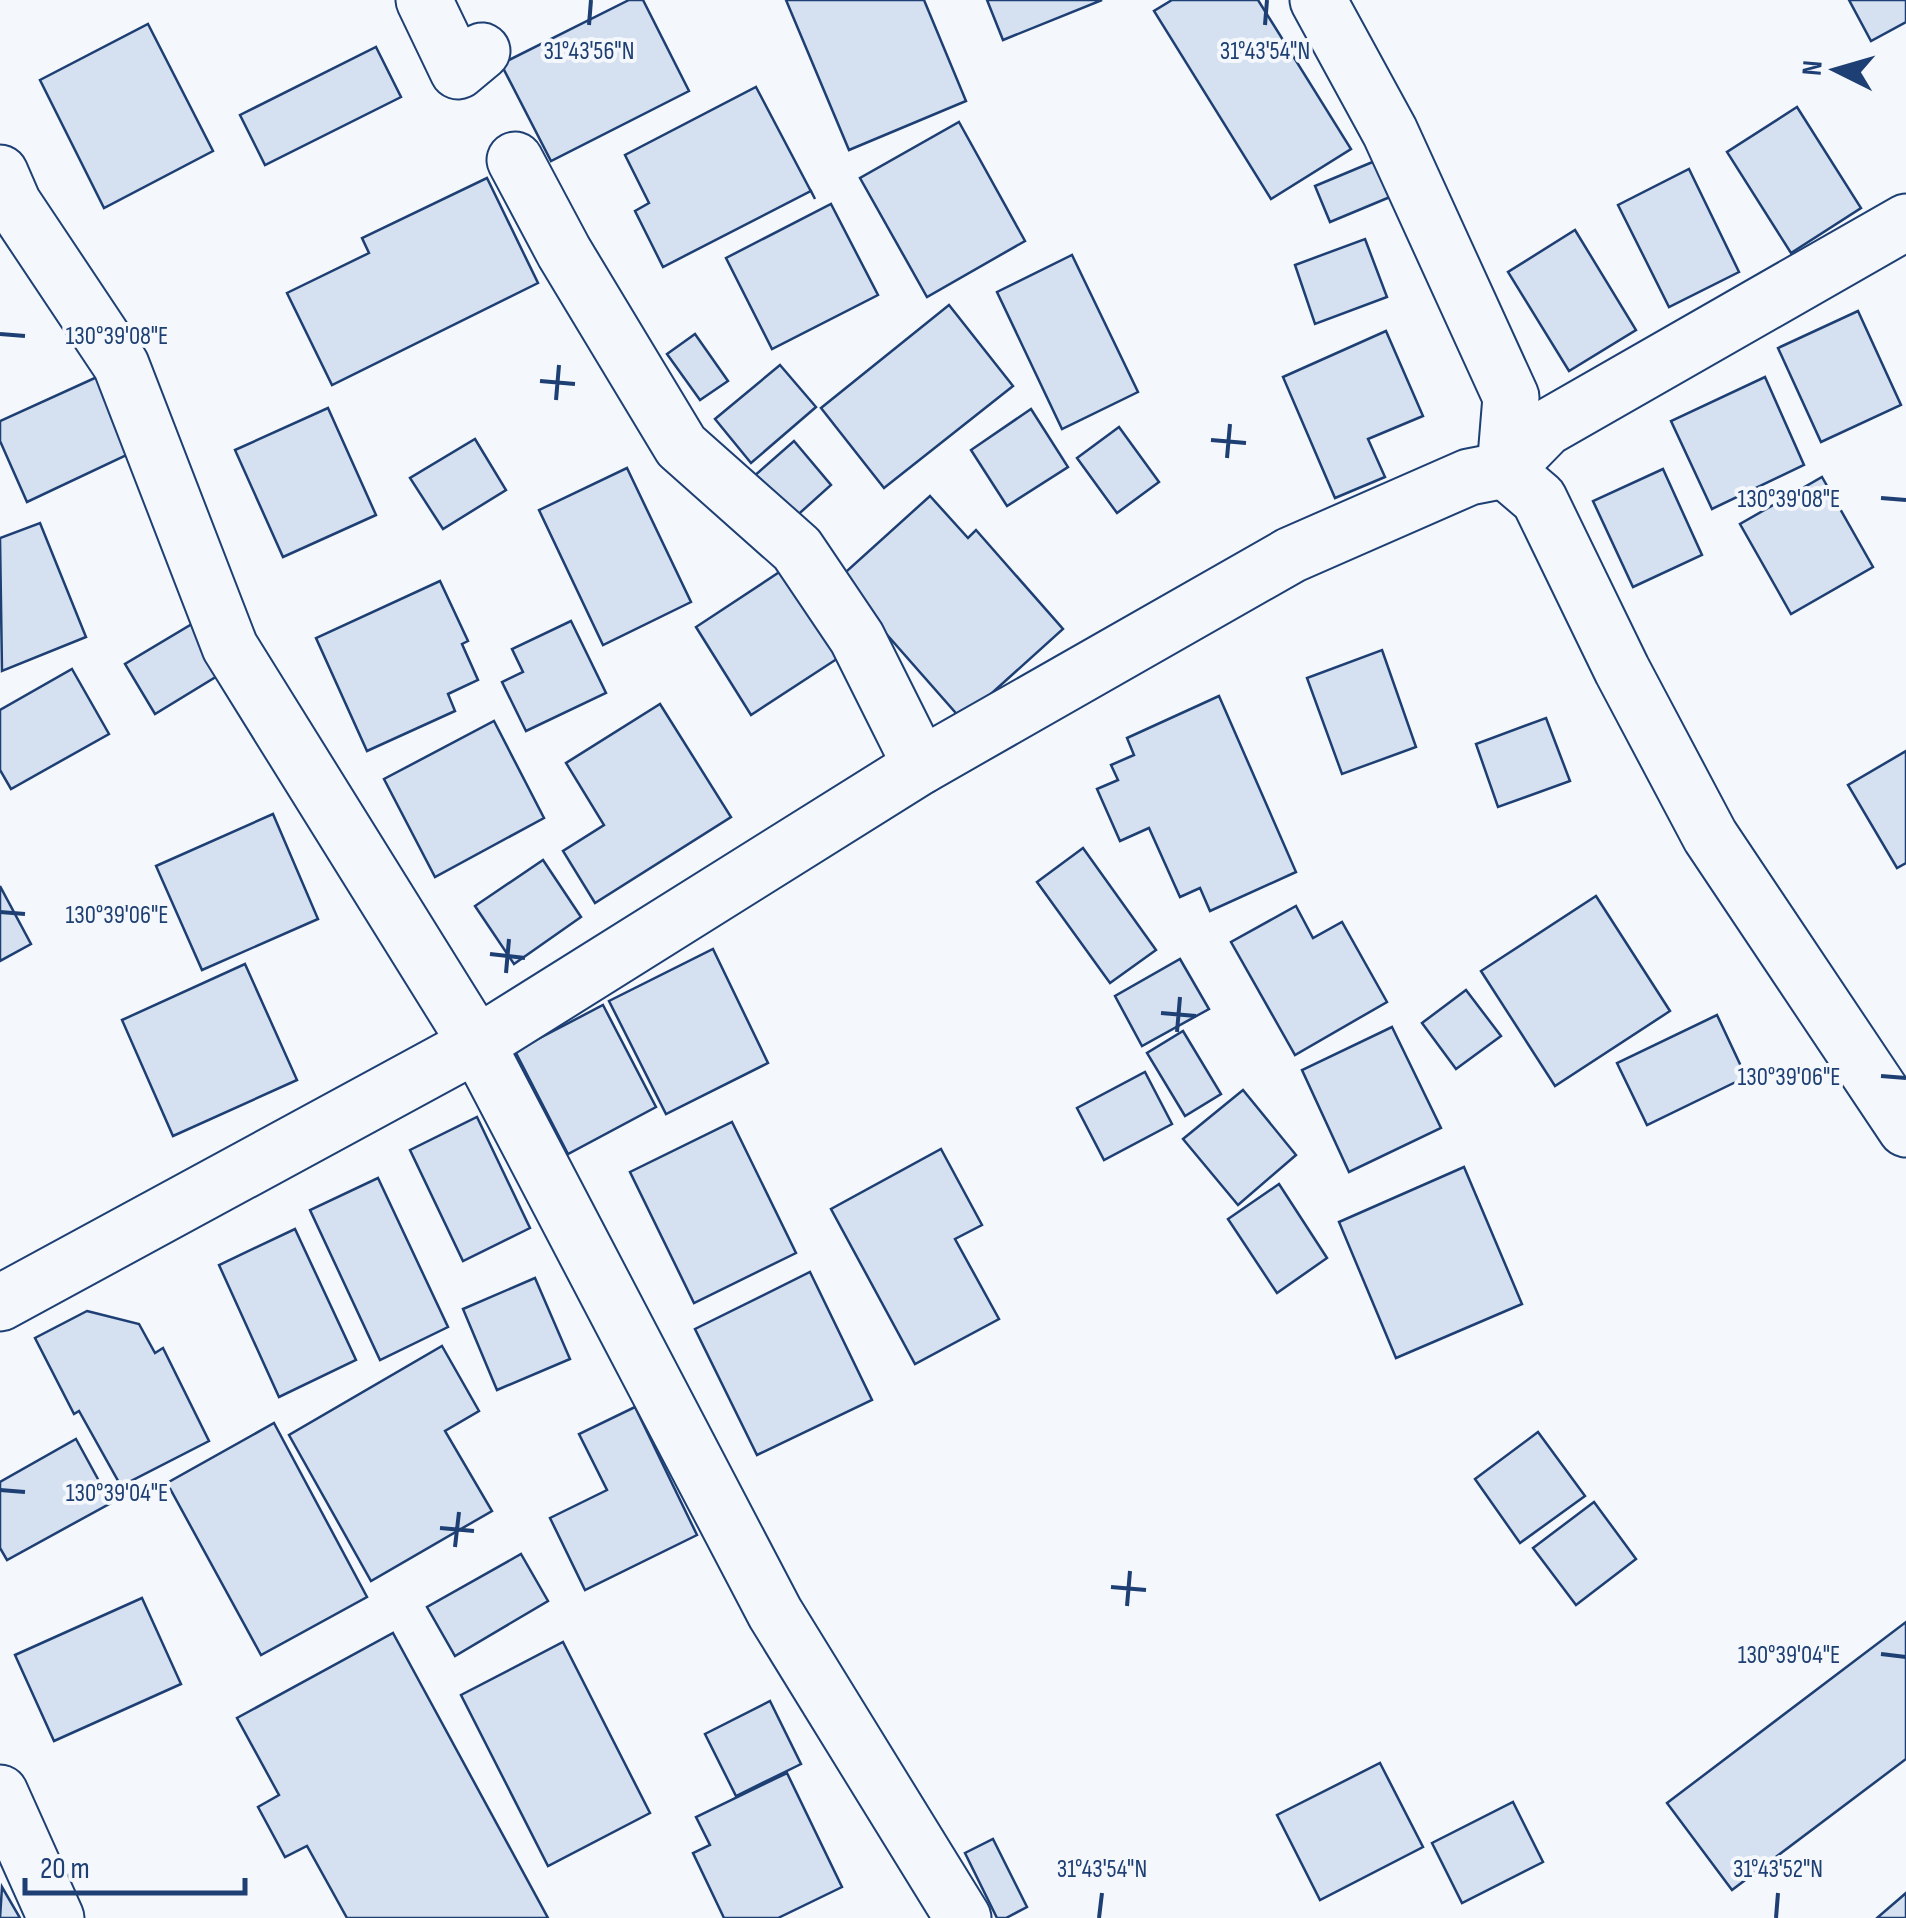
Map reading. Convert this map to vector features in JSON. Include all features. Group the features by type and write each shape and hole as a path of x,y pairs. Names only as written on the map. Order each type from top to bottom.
{"street":[{"path":"424,0 458,71 482,51"},
{"path":"1318,0 1390,132 1511,397 1504,470"},
{"path":"515,160 564,252 681,446 798,549 857,638 921,766"},
{"path":"0,173 13,203 121,365 230,647 477,1044 775,1613 963,1918"},
{"path":"0,1303 477,1044 921,766 1291,555 1468,477 1504,470 1546,428 1906,222"},
{"path":"1504,470 1538,498 1622,670 1710,836 1906,1129"},
{"path":"0,1793 56,1918"}],"building":[{"path":"629,0 643,0 689,91 551,161 501,64"},
{"path":"786,0 924,0 966,101 849,150"},
{"path":"987,0 1102,0 1003,40"},
{"path":"1172,0 1258,0 1351,149 1271,199 1154,11"},
{"path":"1849,0 1906,0 1906,22 1871,41"},
{"path":"148,24 213,151 104,208 40,80"},
{"path":"376,47 401,97 265,165 240,115"},
{"path":"756,87 811,191 663,267 635,211 649,203 625,155"},
{"path":"1797,107 1861,208 1791,253 1727,152"},
{"path":"959,122 1025,241 927,297 860,178"},
{"path":"1375,161 1390,197 1330,222 1315,186"},
{"path":"1689,169 1739,272 1669,307 1618,205"},
{"path":"487,178 538,283 332,385 287,293 369,253 362,238"},
{"path":"831,204 878,295 772,349 726,258"},
{"path":"1575,230 1636,330 1569,371 1508,272"},
{"path":"1365,239 1387,297 1315,324 1295,265"},
{"path":"1072,255 1138,392 1062,429 997,292"},
{"path":"949,305 1013,386 884,488 821,408"},
{"path":"1858,311 1901,405 1821,442 1778,348"},
{"path":"1386,331 1423,416 1368,439 1385,477 1335,498 1283,377"},
{"path":"695,334 728,381 700,400 667,354"},
{"path":"780,365 816,407 751,463 715,419"},
{"path":"97,377 131,453 27,502 0,441 0,421"},
{"path":"1765,377 1804,465 1712,509 1671,421"},
{"path":"328,408 376,515 283,557 235,450"},
{"path":"1031,409 1068,467 1007,506 971,450"},
{"path":"1119,427 1159,482 1117,513 1077,458"},
{"path":"475,439 506,490 443,529 410,478"},
{"path":"794,441 831,485 792,520 753,477"},
{"path":"627,468 691,602 603,645 539,510"},
{"path":"1663,469 1702,555 1633,587 1593,501"},
{"path":"1822,477 1873,567 1791,614 1740,524"},
{"path":"930,496 968,538 976,530 1063,629 962,720 838,579"},
{"path":"40,523 86,637 2,671 0,538"},
{"path":"790,565 846,653 751,715 696,627"},
{"path":"440,581 468,641 462,644 478,680 448,694 455,711 367,751 316,638"},
{"path":"197,621 227,670 155,714 125,664"},
{"path":"571,621 606,693 526,731 502,682 523,672 512,649"},
{"path":"1382,650 1416,747 1342,774 1307,678"},
{"path":"72,669 109,734 11,789 0,770 0,710"},
{"path":"1219,696 1296,872 1210,911 1200,888 1180,897 1149,828 1120,841 1097,789 1118,780 1111,765 1134,755 1127,738"},
{"path":"660,704 731,817 595,903 563,851 604,825 566,763"},
{"path":"1546,718 1570,781 1498,807 1476,744"},
{"path":"494,721 544,818 435,877 384,779"},
{"path":"1906,751 1906,863 1897,868 1848,785"},
{"path":"273,814 318,919 202,970 156,866"},
{"path":"1083,848 1156,950 1110,983 1037,882"},
{"path":"543,860 581,917 514,964 475,906"},
{"path":"0,886 31,944 0,961"},
{"path":"1596,896 1670,1011 1555,1086 1481,971"},
{"path":"1296,906 1313,938 1342,922 1387,1002 1295,1055 1231,942"},
{"path":"713,949 768,1063 666,1114 609,1001"},
{"path":"1180,959 1209,1009 1142,1046 1115,996"},
{"path":"245,964 297,1080 173,1136 122,1020"},
{"path":"1466,990 1501,1036 1456,1069 1422,1023"},
{"path":"603,1005 656,1107 568,1154 515,1051"},
{"path":"1717,1015 1746,1077 1647,1125 1617,1063"},
{"path":"1392,1027 1441,1128 1349,1172 1302,1070"},
{"path":"1183,1031 1221,1094 1185,1116 1147,1053"},
{"path":"1145,1072 1172,1124 1104,1160 1077,1108"},
{"path":"1243,1090 1296,1155 1238,1205 1183,1139"},
{"path":"477,1117 530,1228 463,1261 410,1150"},
{"path":"732,1122 796,1253 694,1303 630,1172"},
{"path":"941,1149 982,1225 955,1239 999,1319 915,1364 831,1209"},
{"path":"1464,1167 1522,1304 1396,1358 1339,1222"},
{"path":"378,1178 448,1327 380,1360 310,1210"},
{"path":"1279,1184 1327,1258 1277,1293 1228,1219"},
{"path":"295,1229 356,1360 279,1397 219,1265"},
{"path":"810,1272 872,1400 757,1455 695,1329"},
{"path":"535,1278 570,1359 497,1390 463,1309"},
{"path":"87,1311 139,1324 155,1353 163,1348 209,1441 121,1486 79,1411 74,1414 35,1338"},
{"path":"442,1346 479,1411 445,1431 492,1511 371,1581 289,1435"},
{"path":"635,1407 697,1535 585,1590 550,1518 607,1490 579,1434"},
{"path":"274,1423 367,1597 261,1655 167,1483"},
{"path":"1538,1432 1585,1496 1520,1543 1475,1479"},
{"path":"76,1439 111,1503 7,1560 0,1548 0,1482"},
{"path":"1594,1502 1636,1559 1576,1605 1533,1548"},
{"path":"521,1554 548,1601 455,1656 427,1607"},
{"path":"142,1598 181,1684 54,1741 15,1655"},
{"path":"1906,1622 1906,1759 1732,1890 1667,1803"},
{"path":"393,1633 548,1918 347,1918 307,1846 285,1857 258,1807 279,1795 237,1718"},
{"path":"563,1642 650,1813 548,1866 461,1695"},
{"path":"770,1701 801,1764 736,1796 705,1734"},
{"path":"1380,1763 1423,1847 1320,1900 1277,1815"},
{"path":"787,1773 842,1887 778,1918 724,1918 693,1853 710,1845 696,1817"},
{"path":"1513,1802 1543,1862 1462,1903 1432,1843"},
{"path":"993,1839 1027,1907 1006,1918 997,1918 965,1853"},
{"path":"2,1887 20,1918 0,1918"},
{"path":"1906,1893 1906,1918 1877,1918"}]}
